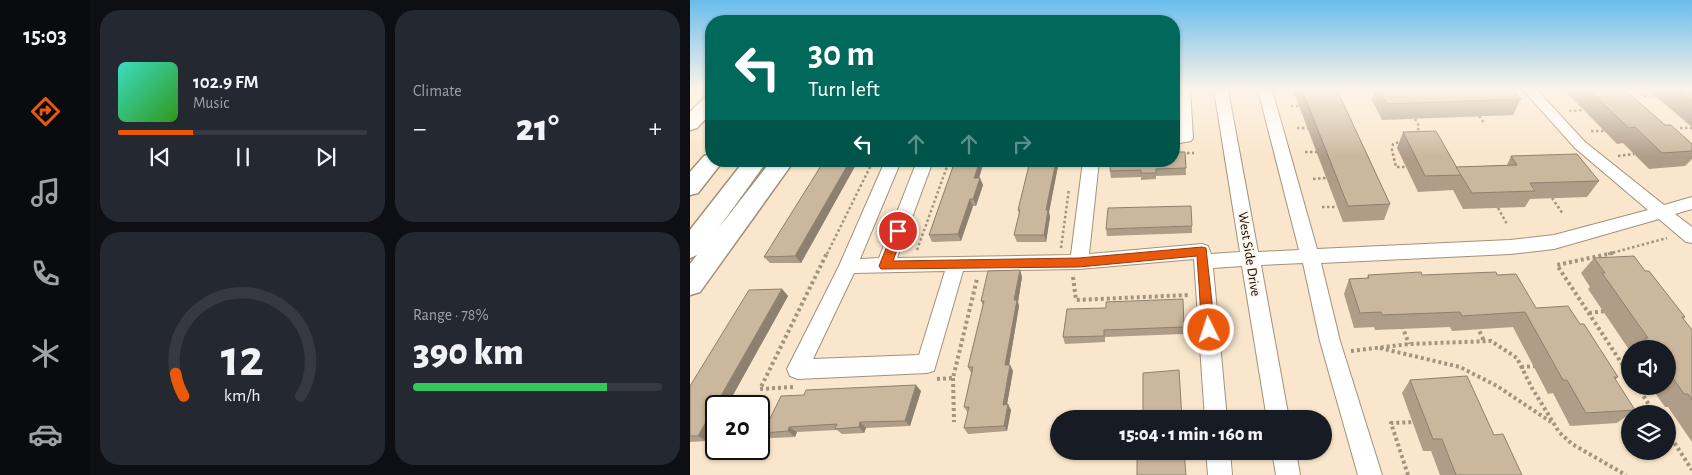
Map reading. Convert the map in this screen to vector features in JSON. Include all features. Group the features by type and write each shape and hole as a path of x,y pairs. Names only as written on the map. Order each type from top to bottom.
{"highway":[{"path":"690,124 701,112"},
{"path":"690,187 707,167"},
{"path":"690,248 751,167"},
{"path":"690,284 778,167"}],"street":[{"path":"1180,138 1186,138 1184,112"},
{"name":"West Side Drive","path":"1225,112 1276,410"},
{"path":"1271,112 1310,256 1330,341 1370,475"},
{"path":"1550,112 1580,144 1689,234"},
{"path":"890,167 848,266 798,369 927,364 956,264"},
{"path":"885,266 923,167"},
{"path":"1076,269 1090,167"},
{"path":"1203,261 1510,247 1554,242 1588,234 1692,203"},
{"path":"848,266 956,264 1076,269 1202,252 1215,410"},
{"path":"1219,460 1220,475"},
{"path":"1286,460 1288,475"}],"path":[{"path":"1479,116 1485,124"},
{"path":"1413,138 1419,132 1419,126 1415,119"},
{"path":"1297,128 1308,128"},
{"path":"1680,128 1692,128"},
{"path":"1591,131 1604,131"},
{"path":"1406,167 1396,167 1392,146 1397,142 1408,140"},
{"path":"1305,152 1316,152"},
{"path":"1618,156 1634,154"},
{"path":"799,387 760,389 870,167"},
{"path":"915,256 947,167"},
{"path":"1313,178 1326,178"},
{"path":"1060,253 1070,180"},
{"path":"1552,198 1564,214"},
{"path":"1322,207 1337,207"},
{"path":"1498,208 1507,224"},
{"path":"1621,362 1557,265 1592,259 1689,234"},
{"path":"1076,269 1076,300 1196,295"},
{"path":"954,422 953,378 978,273"},
{"path":"1589,313 1608,311"},
{"path":"1401,324 1409,344"},
{"path":"1477,325 1484,341"},
{"path":"1347,352 1409,344 1491,341 1518,358 1521,367 1559,432 1572,444 1626,475"},
{"path":"1378,348 1460,367 1498,386 1552,422"},
{"path":"1521,367 1539,365"},
{"path":"934,379 953,378"},
{"path":"1408,475 1391,424 1418,422"},
{"path":"1676,445 1692,470"}],"building":[{"path":"1311,112 1347,112 1390,204 1348,206"},
{"path":"1612,112 1650,112 1665,125 1671,125 1692,144 1692,151 1662,153 1635,127 1629,128"},
{"path":"1436,131 1461,175 1425,176 1403,132"},
{"path":"1180,152 1185,152 1186,168 1156,169 1156,173 1141,173 1141,170 1110,171 1110,167 1180,167"},
{"path":"1577,154 1599,181 1530,183 1535,191 1472,193 1456,167 1517,165 1511,156"},
{"path":"820,167 847,167 795,256 764,257"},
{"path":"953,167 978,167 974,178 980,178 973,199 970,199 958,234 929,235"},
{"path":"1029,167 1055,167 1046,210 1048,210 1044,235 1014,235 1020,210 1018,210"},
{"path":"1191,206 1192,226 1106,229 1108,208"},
{"path":"1634,256 1645,271 1649,271 1685,317 1682,317 1692,330 1692,400 1688,394 1684,394 1676,382 1676,340 1646,340 1645,338 1648,338 1602,273 1605,273 1594,258"},
{"path":"1020,270 1014,300 1017,300 1005,365 1010,365 1003,405 1008,404 1004,426 964,428 969,407 964,407 973,367 968,367 984,301 981,301 988,271"},
{"path":"1421,272 1422,275 1496,272 1497,275 1516,274 1536,308 1568,306 1580,324 1584,324 1618,377 1614,377 1621,388 1621,395 1625,395 1632,405 1621,405 1621,411 1586,413 1567,380 1563,380 1525,312 1462,316 1460,312 1382,315 1381,312 1360,313 1349,279 1369,278 1368,275"},
{"path":"782,289 721,395 705,395 705,424 698,436 690,436 690,386 749,290"},
{"path":"1183,299 1184,327 1104,330 1104,336 1063,337 1067,309 1106,308 1106,302"},
{"path":"1179,370 1181,410 1143,410 1143,373"},
{"path":"1467,376 1494,435 1503,434 1522,475 1456,475 1442,439 1433,439 1410,380"},
{"path":"916,385 905,421 860,422 859,427 835,429 837,424 789,427 788,431 770,432 770,419 781,396 804,395 806,390"},
{"path":"1137,460 1185,460 1186,475 1137,475"}],"route":[{"path":"898,231 885,266 1079,262 1202,252 1209,330"}]}
